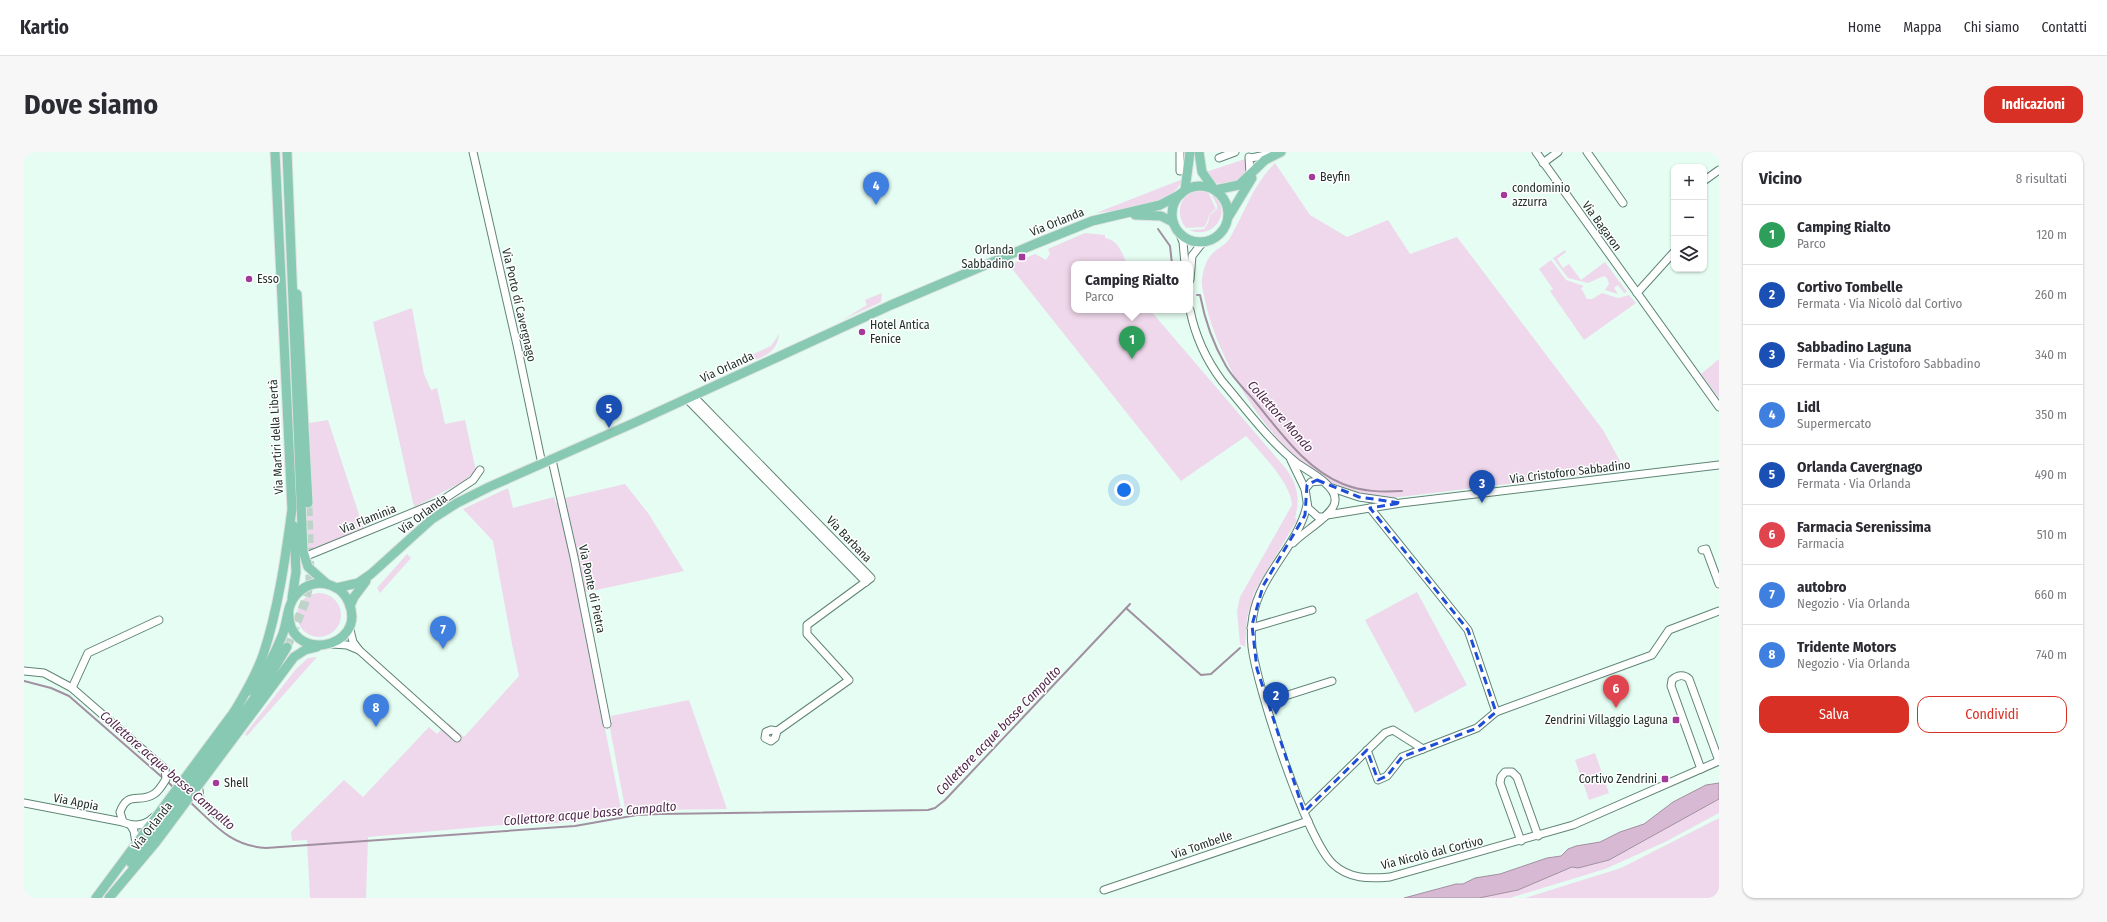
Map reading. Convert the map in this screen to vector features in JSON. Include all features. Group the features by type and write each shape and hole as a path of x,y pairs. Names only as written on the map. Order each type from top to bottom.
{"main road":[{"path":"271,152 276,174"},
{"name":"Via Martiri della Libertà","path":"234,712 251,681 269,636 287,546 292,508 276,152"},
{"name":"Via Martiri della Libertà","path":"286,152 291,237 304,557 312,572 327,584"},
{"path":"1190,152 1183,192 1173,207 1174,222 1179,232 1188,239 1203,242 1218,236 1225,227 1228,217 1252,178 1278,153"},
{"path":"1199,152 1202,172 1226,202 1228,217"},
{"path":"1183,192 1200,186 1215,190 1236,187 1262,162 1278,153"},
{"name":"Via Orlanda","path":"336,588 358,583 371,574 419,530 446,509 479,492 690,398 892,305 1055,235 1092,221 1160,205 1183,192"},
{"name":"Via Orlanda","path":"1112,216 1155,215 1174,222"},
{"name":"Via Martiri della Libertà","path":"291,237 300,314 308,503"},
{"path":"234,712 260,680 283,634 292,600 296,572 292,508"},
{"name":"Via Orlanda","path":"350,606 354,597 371,574"},
{"path":"289,609 290,624 298,637 307,643 322,646 332,644 340,639 349,626 351,616 350,606 344,594 336,588 327,584 307,586 298,592 292,600"},
{"name":"Via Orlanda","path":"109,898 177,803 190,790 294,657 308,648 322,646"},
{"path":"190,790 265,684 288,647"},
{"name":"Via Orlanda","path":"96,898 163,808 177,803 190,790 234,712"},
{"path":"105,898 177,803"}],"street":[{"name":"Via Porto di Cavergnago","path":"473,152 517,345 542,464"},
{"path":"1180,152 1180,171"},
{"path":"1219,158 1235,152"},
{"name":"Via Bagaron","path":"1536,152 1719,408"},
{"path":"1543,163 1558,152"},
{"path":"1587,152 1623,203"},
{"path":"1248,155 1251,158 1278,153"},
{"path":"1248,155 1250,174"},
{"path":"1707,179 1719,170"},
{"path":"1179,232 1183,242 1185,261"},
{"path":"1192,261 1192,256 1203,242"},
{"path":"1637,294 1671,255"},
{"name":"Via Cristoforo Sabbadino","path":"1191,313 1197,334 1215,371 1289,456 1320,481 1332,488 1359,497 1400,503"},
{"name":"Via Barbana","path":"690,398 866,582 807,625 807,634 849,680 777,731"},
{"name":"Via Cristoforo Sabbadino","path":"1289,456 1305,490 1307,505"},
{"name":"Via Ponte di Pietra","path":"552,460 574,557 607,724"},
{"name":"Via Cristoforo Sabbadino","path":"1325,516 1400,503 1719,465"},
{"name":"Via Flaminia","path":"304,557 441,501 474,480 480,470"},
{"path":"1305,490 1311,482 1320,481"},
{"path":"1307,505 1315,516 1325,516 1336,502 1332,488"},
{"path":"441,501 446,509"},
{"name":"Via Nicolò dal Cortivo","path":"1307,505 1298,530 1268,577 1253,614 1252,628 1254,657 1266,702 1304,812 1324,854 1334,865 1345,872 1358,877 1373,879 1390,877 1538,836 1573,825 1719,761"},
{"path":"1370,508 1468,630 1496,712"},
{"name":"Via Nicolò dal Cortivo","path":"1286,550 1295,540 1325,516"},
{"path":"1702,550 1706,549 1718,581"},
{"path":"1252,628 1312,610"},
{"path":"1367,750 1378,780 1386,776 1402,758 1477,728 1496,712 1652,655 1669,630 1719,611"},
{"path":"72,688 88,653 159,620"},
{"path":"349,626 354,642 359,650 457,738"},
{"path":"332,644 348,645 359,650"},
{"path":"24,671 44,673 72,688 165,769 166,779 155,794 148,797 130,799 125,802 120,812 123,822 131,826 136,836 136,843"},
{"path":"1701,769 1671,686 1672,680 1677,676 1684,676 1689,679 1719,761"},
{"path":"1266,702 1332,680"},
{"path":"1304,812 1385,733 1393,730 1423,749"},
{"path":"1521,841 1500,783 1501,777 1506,772 1512,772 1517,778 1538,836"},
{"path":"190,790 220,818"},
{"name":"Via Appia","path":"24,803 111,821 123,822"},
{"path":"131,826 148,822 163,808"},
{"name":"Via Tombelle","path":"1104,890 1308,821"}],"highlighted area":[{"path":"1317,480 1359,497 1401,503 1370,508 1468,630 1496,712 1477,728 1402,757 1387,776 1378,780 1367,750 1304,812 1257,669 1252,625 1263,586 1305,515 1307,485"}],"shaded area":[{"path":"1245,159 1247,165 1246,171 1238,180 1226,185 1220,184 1213,180 1206,172"},
{"path":"1275,163 1310,215 1347,237 1388,220 1410,254 1457,237 1603,430 1625,470 1391,498 1352,492 1330,483 1309,469 1289,451 1252,406 1224,355 1213,329 1202,285 1203,273 1208,259 1230,238 1261,180"},
{"path":"1183,179 1177,189 1157,202 1145,206 1096,213"},
{"path":"1193,192 1208,192 1216,209 1209,215 1204,227 1186,228 1180,216 1181,204 1188,195"},
{"path":"1211,194 1218,200 1221,207 1219,221 1214,227 1207,231 1199,232 1189,230 1204,229 1208,223 1210,215 1217,209 1217,205"},
{"path":"1085,233 1105,235 1105,238 1113,241 1119,248 1126,261 1071,261 1071,313 1153,313 1287,470 1294,482 1298,499 1295,518 1297,520 1254,593 1247,618 1245,647 1240,644 1237,611 1240,597 1292,505 1286,487 1267,460 1246,436 1181,481 1009,265 1035,254 1046,260 1050,254 1048,249"},
{"path":"1565,250 1566,252 1557,259 1563,268 1569,264 1581,280 1605,262 1627,292 1624,293 1618,285 1614,288 1618,294 1605,290 1609,284 1607,278 1604,276 1588,283 1568,278 1553,258"},
{"path":"1551,260 1566,280 1584,286 1581,288 1587,299 1592,299 1602,293 1618,298 1629,295 1636,303 1584,340 1550,291 1553,289 1539,269"},
{"path":"882,293 881,302 842,320 867,305 865,300"},
{"path":"412,308 424,374 431,390 437,388 445,424 465,420 476,471 464,481 415,507 373,322"},
{"path":"779,334 778,341 771,351 766,355 742,365 740,360 771,346"},
{"path":"1719,359 1719,398 1701,374"},
{"path":"328,420 364,530 308,551 304,503 312,502 309,423"},
{"path":"625,484 648,513 684,571 587,592 585,591 565,498"},
{"path":"508,488 513,508 554,497 556,503 560,503 622,814 594,819 546,824 545,821 368,837 366,898 310,898 307,840 292,841 291,832 344,780 363,797 429,727 437,734 448,723 464,737 519,676 493,541 463,509"},
{"path":"407,554 411,558 380,593 377,588"},
{"path":"1417,592 1467,685 1415,713 1365,620"},
{"path":"315,593 323,593 328,594 335,599 340,606 340,624 335,631 328,636 315,637 307,634 300,627 297,619 297,611 300,603 307,596"},
{"path":"317,657 247,736 245,734 296,669 308,658"},
{"path":"689,700 727,809 654,810 626,813 609,723 612,722 611,716"},
{"path":"1595,753 1609,793 1589,800 1575,760"},
{"path":"1719,783 1719,799 1609,860 1578,868 1572,867 1518,890 1479,898 1404,898 1456,884 1463,884 1475,878 1500,874 1547,858 1561,856 1568,849 1576,846 1600,842 1620,832 1644,824 1673,802 1706,785"},
{"path":"1719,799 1719,813 1665,842 1605,869 1510,898 1479,898 1518,890 1572,867 1578,868 1609,860"},
{"path":"1719,818 1719,898 1525,898 1621,868"}],"waterway":[{"name":"Collettore Mondo","path":"1158,229 1170,246 1172,261"},
{"name":"Collettore Mondo","path":"1197,295 1200,295 1204,314 1221,358 1235,379 1304,458 1329,477 1350,487 1372,491 1402,491"},
{"name":"Collettore acque basse Campalto","path":"189,801 223,832 232,838 242,843 266,848 575,826 637,815 928,810 935,808 945,800 1130,604"},
{"path":"1126,608 1201,675 1211,674 1240,648"},
{"name":"Collettore acque basse Campalto","path":"24,681 51,688 69,696 163,778"},
{"name":"Collettore acque basse Campalto","path":"167,781 174,788"}],"tunnel":[{"path":"287,647 305,602 310,581 308,503"}],"place":[{"name":"Beyfin","path":"1312,177"},
{"name":"condominio azzurra","path":"1504,195"},
{"name":"Lidl","path":"876,205"},
{"name":"Orlanda Sabbadino","path":"1022,257"},
{"name":"Esso","path":"249,279"},
{"name":"Hotel Antica Fenice","path":"862,332"},
{"name":"Camping Rialto","path":"1132,359"},
{"name":"Orlanda Cavergnago","path":"609,428"},
{"name":"Sabbadino Laguna","path":"1482,503"},
{"name":"autobro","path":"443,649"},
{"name":"Farmacia Serenissima","path":"1616,708"},
{"name":"Cortivo Tombelle","path":"1276,715"},
{"name":"Zendrini Villaggio Laguna","path":"1676,720"},
{"name":"Tridente Motors","path":"376,727"},
{"name":"Cortivo Zendrini","path":"1665,779"},
{"name":"Shell","path":"216,783"}]}
